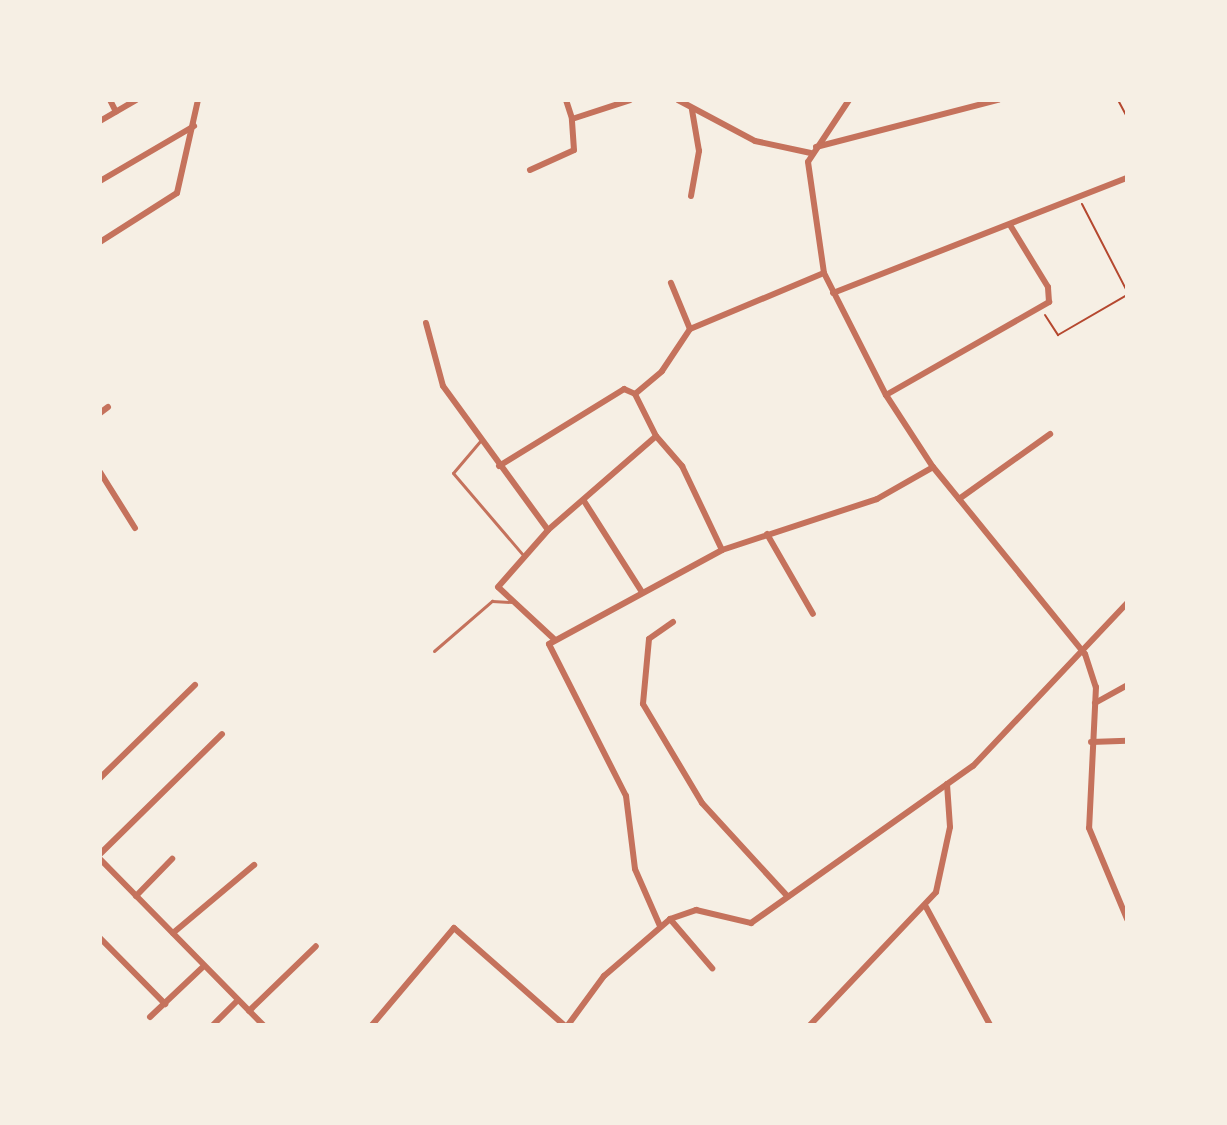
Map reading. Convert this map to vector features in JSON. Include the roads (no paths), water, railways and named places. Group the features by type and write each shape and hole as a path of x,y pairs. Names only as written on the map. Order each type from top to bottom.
{"street":[{"path":"110,100 116,112"},
{"path":"100,121 136,100"},
{"path":"100,242 174,196 194,126 198,100"},
{"path":"530,170 574,150 572,119 566,100"},
{"path":"572,119 630,100"},
{"path":"678,100 692,110 763,144 813,150 998,100"},
{"path":"849,100 813,150 808,181 824,273 886,395 933,467 1085,654 1095,703 1089,828 1127,919"},
{"path":"691,196 699,151 692,110"},
{"path":"100,181 194,126"},
{"path":"833,293 1127,178"},
{"path":"886,395 1041,309 1048,287 1010,225"},
{"path":"635,394 662,371 690,329 824,273"},
{"path":"671,283 690,329"},
{"path":"426,323 443,386 548,530"},
{"path":"499,466 624,389 635,394 656,436 682,466 722,550"},
{"path":"100,413 108,407"},
{"path":"959,499 1050,434"},
{"path":"554,639 498,587 548,530 656,436"},
{"path":"660,926 635,869 626,796 549,649 554,639 722,550 877,499 933,467"},
{"path":"100,472 135,528"},
{"path":"584,501 642,592"},
{"path":"767,534 813,614"},
{"path":"372,1025 454,928 566,1025 604,976 670,919 700,910 746,924 947,784 1085,654 1127,603"},
{"path":"673,622 649,639 643,704 702,803 788,897"},
{"path":"100,778 195,685"},
{"path":"1095,703 1127,685"},
{"path":"222,734 100,856 263,1025"},
{"path":"1091,742 1127,741"},
{"path":"810,1025 926,907 946,863 947,784"},
{"path":"136,896 172,859"},
{"path":"173,933 254,865"},
{"path":"926,907 990,1025"},
{"path":"670,919 712,968"},
{"path":"100,938 165,1004"},
{"path":"249,1011 316,946"},
{"path":"150,1017 204,966"},
{"path":"213,1025 238,1000"}],"lane":[{"path":"481,440 453,473 524,556"},
{"path":"434,651 492,601 513,602"}]}
